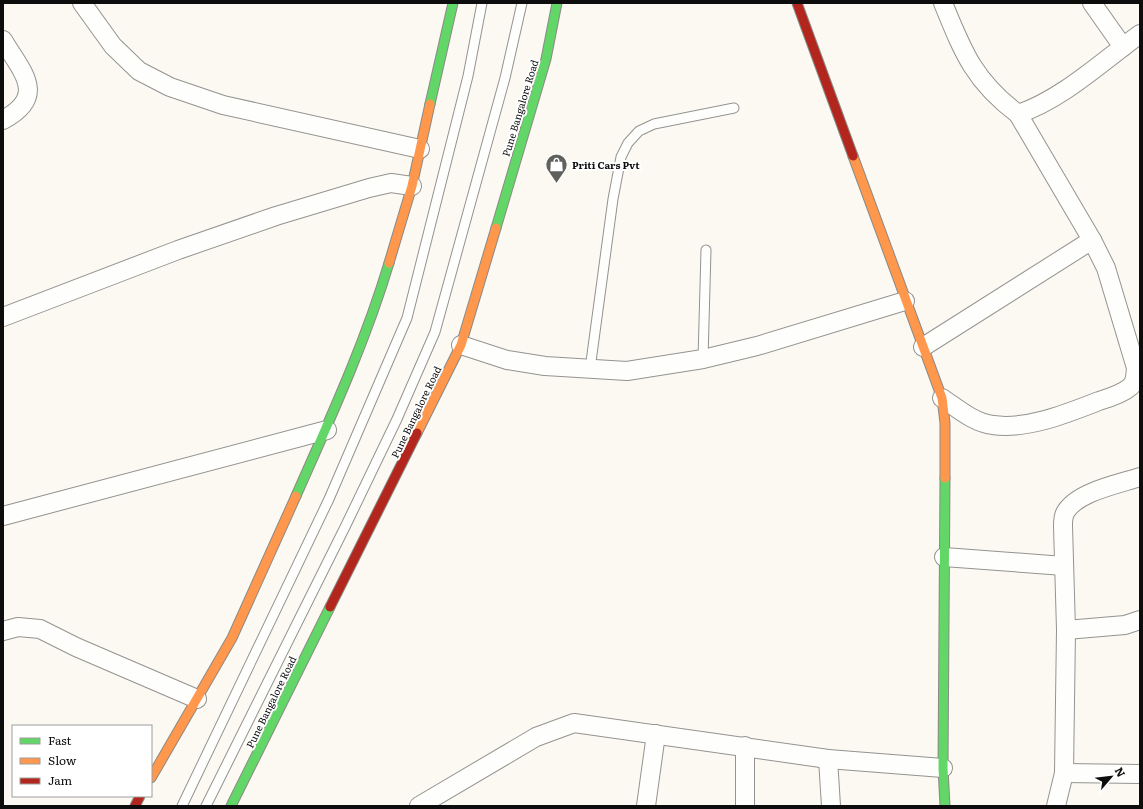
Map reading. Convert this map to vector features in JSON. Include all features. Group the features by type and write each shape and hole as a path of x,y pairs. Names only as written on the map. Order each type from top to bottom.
{"main road":[{"path":"152,776 232,638 327,430 378,299 412,186 453,3"},
{"name":"Pune Bangalore Road","path":"231,806 461,345 546,59 557,3"},
{"path":"797,3 905,301 942,398 945,423 943,768 945,806"},
{"path":"135,806 140,797"}],"street":[{"path":"82,3 113,46 139,71 170,87 223,105 420,149"},
{"path":"942,398 976,420 993,425 1024,424 1061,416 1129,388 1135,381 1136,368 1106,268 1092,240 1018,114 1001,102 979,78 963,51 943,3"},
{"path":"1092,3 1122,47"},
{"path":"1018,114 1035,108 1052,99 1140,34"},
{"path":"3,40 26,78 28,88 28,98 22,106 14,115 3,120"},
{"path":"3,316 178,250 276,216 369,188 391,183 412,186"},
{"path":"923,347 1092,240"},
{"path":"461,345 507,360 545,366 627,372 703,359 757,346 905,301"},
{"path":"3,516 327,430"},
{"path":"1056,806 1064,773 1066,630 1063,526 1065,514 1073,504 1088,494 1140,477"},
{"path":"944,557 1064,566"},
{"path":"1066,630 1125,625 1140,620"},
{"path":"3,631 18,627 40,629 76,647 197,700"},
{"path":"419,806 536,737 574,723 745,746 828,759 943,768"},
{"path":"646,806 656,734"},
{"path":"744,806 745,746"},
{"path":"828,759 831,806"},
{"path":"1064,773 1140,774"}],"lane":[{"path":"182,806 329,499 407,318 468,76 482,3"},
{"path":"206,806 360,497 397,419 435,332 505,78 522,3"},
{"path":"590,369 613,199 621,157 628,143 639,131 654,124 734,108"},
{"path":"703,359 706,250"}],"traffic: fast":[{"path":"430,104 453,3"},
{"path":"496,228 546,59 557,3"},
{"path":"296,496 358,352 380,293 389,263"},
{"path":"945,478 943,768 945,806"},
{"path":"231,806 330,607"}],"traffic: slow":[{"path":"389,263 412,186 430,104"},
{"path":"853,156 942,398 945,423 945,478"},
{"path":"417,433 461,345 496,228"},
{"path":"152,776 232,638 296,496"}],"traffic: jam":[{"path":"797,3 853,156"},
{"path":"330,607 417,433"},
{"path":"135,806 140,797"}],"place":[{"name":"Priti Cars Pvt","path":"557,184"}]}
